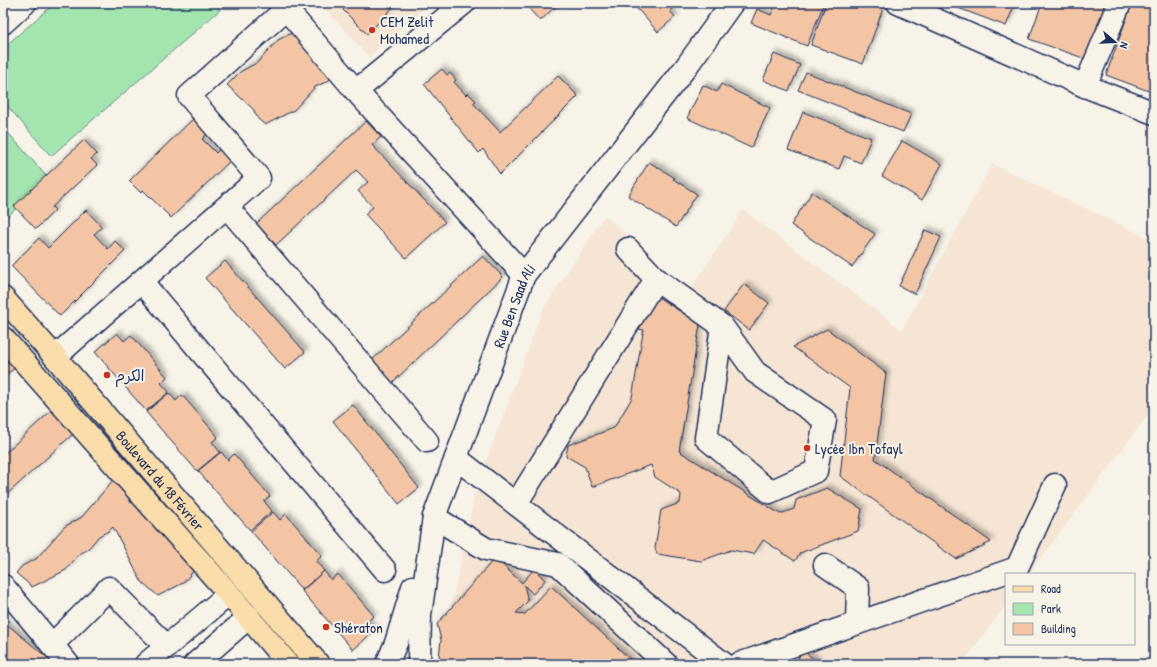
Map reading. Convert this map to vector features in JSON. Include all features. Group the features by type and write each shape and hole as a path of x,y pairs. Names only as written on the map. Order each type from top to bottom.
{"main road":[{"name":"Boulevard du 18 Février","path":"3,298 318,664"},
{"name":"Boulevard du 18 Février","path":"3,338 229,594 288,664"}],"street":[{"path":"3,23 25,3"},
{"path":"356,91 464,3"},
{"path":"898,3 1085,86 1154,113"},
{"path":"1085,86 1120,3"},
{"path":"55,357 259,178 189,96 283,6 356,91 524,275"},
{"name":"Rue Ben Saad Ali","path":"419,664 420,615 434,517 524,275 686,67 724,6"},
{"path":"227,207 427,441"},
{"path":"628,249 656,279 722,326 755,372 825,420 816,471 770,492 706,438 722,326"},
{"path":"516,504 656,279"},
{"path":"142,282 385,570"},
{"path":"456,458 724,664"},
{"path":"739,664 1017,568 1055,486"},
{"path":"387,664 396,643 434,517 486,549 558,564 666,664"},
{"path":"825,565 858,588 857,623"},
{"path":"3,586 68,664"},
{"path":"52,644 109,588 166,646"},
{"path":"146,664 229,594"},
{"path":"195,664 249,617"}],"shaded area":[{"name":"CEM Zelit Mohamed","path":"320,3 430,3 369,57"},
{"name":"Lycée Ibn Tofayl","path":"992,164 1154,241 1154,407 1030,573 1005,573 1005,606 962,664 448,664 451,608 476,488 543,309 605,215 689,292 743,210 902,330"}],"green space":[{"path":"55,3 214,3 220,10 51,156 3,101 3,48"},
{"path":"3,127 48,178 3,221"}],"building":[{"path":"349,3 397,3 367,34 343,10"},
{"path":"524,3 559,3 540,21"},
{"path":"632,3 668,3 672,9 670,11 675,17 658,32"},
{"path":"776,3 824,3 807,46 751,23 757,9 771,15"},
{"path":"826,3 885,3 863,64 811,45"},
{"path":"960,3 1015,3 1006,26 958,8"},
{"path":"1042,3 1105,3 1086,59 1029,39"},
{"path":"1132,3 1143,3 1154,7 1154,93 1106,75"},
{"path":"296,31 337,71 328,81 315,87 294,110 265,125 258,119 253,109 227,85 240,72 258,62 278,40"},
{"path":"774,54 800,65 789,91 763,80"},
{"path":"442,69 447,75 450,73 456,80 454,82 466,95 468,93 476,101 473,103 500,132 558,76 578,96 500,174 483,149 479,153 424,84"},
{"path":"806,72 911,114 903,132 798,90"},
{"path":"721,84 770,108 751,148 687,118 703,85 717,92"},
{"path":"803,112 871,138 861,163 844,156 839,169 788,150"},
{"path":"194,118 208,133 202,139 216,153 223,146 234,157 171,218 143,190 141,193 129,181"},
{"path":"366,121 381,137 372,145 445,222 406,258 365,214 373,207 358,191 368,182 356,170 276,245 256,224"},
{"path":"84,140 97,154 91,159 97,165 52,207 55,210 36,229 14,206"},
{"path":"902,141 942,164 922,200 882,176"},
{"path":"649,162 697,194 676,227 628,196"},
{"path":"812,192 875,234 852,267 791,225"},
{"path":"86,210 102,227 94,234 108,249 115,241 125,251 60,316 11,266 39,238 48,248"},
{"path":"925,230 941,237 915,294 899,286"},
{"path":"483,256 503,277 392,383 371,361"},
{"path":"225,261 305,352 285,369 205,278"},
{"path":"744,284 769,303 749,330 724,311"},
{"path":"653,294 700,324 679,451 780,514 794,509 796,500 827,488 862,509 858,531 800,553 795,561 763,540 754,554 731,550 701,561 657,554 655,548 661,510 680,503 681,494 655,477 651,465 592,487 585,467 566,456 568,445 614,428 632,398 644,330 632,328"},
{"path":"827,329 886,373 875,459 991,542 956,559 840,476 850,388 793,347"},
{"path":"117,333 124,341 131,335 167,377 161,383 169,392 146,411 95,352"},
{"path":"3,351 16,367 3,377"},
{"path":"169,393 176,401 182,395 218,437 212,442 220,452 197,471 146,412"},
{"path":"353,405 419,488 399,504 333,421"},
{"path":"52,410 74,433 3,498 3,455"},
{"path":"221,452 228,460 234,454 270,496 264,501 272,511 250,530 198,471"},
{"path":"114,479 122,486 131,503 137,500 196,568 183,583 158,596 141,581 113,527 109,531 99,536 87,550 79,554 66,570 32,587 16,573 22,566 36,559 64,527 82,517"},
{"path":"273,512 280,520 286,514 322,556 316,561 324,571 302,590 251,531"},
{"path":"495,558 522,583 534,569 545,580 533,594 524,585 528,601 516,613 525,614 551,586 632,661 629,664 445,664 446,663 439,657 441,640 437,624"},
{"path":"324,571 331,580 338,574 374,616 367,621 375,630 353,650 302,591"},
{"path":"3,621 55,664 3,664"},
{"path":"803,651 821,664 794,664"}],"place":[{"name":"CEM Zelit Mohamed","path":"372,30"},
{"name":"الكرم","path":"107,375"},
{"name":"Lycée Ibn Tofayl","path":"807,448"},
{"name":"Shératon","path":"326,627"}]}
